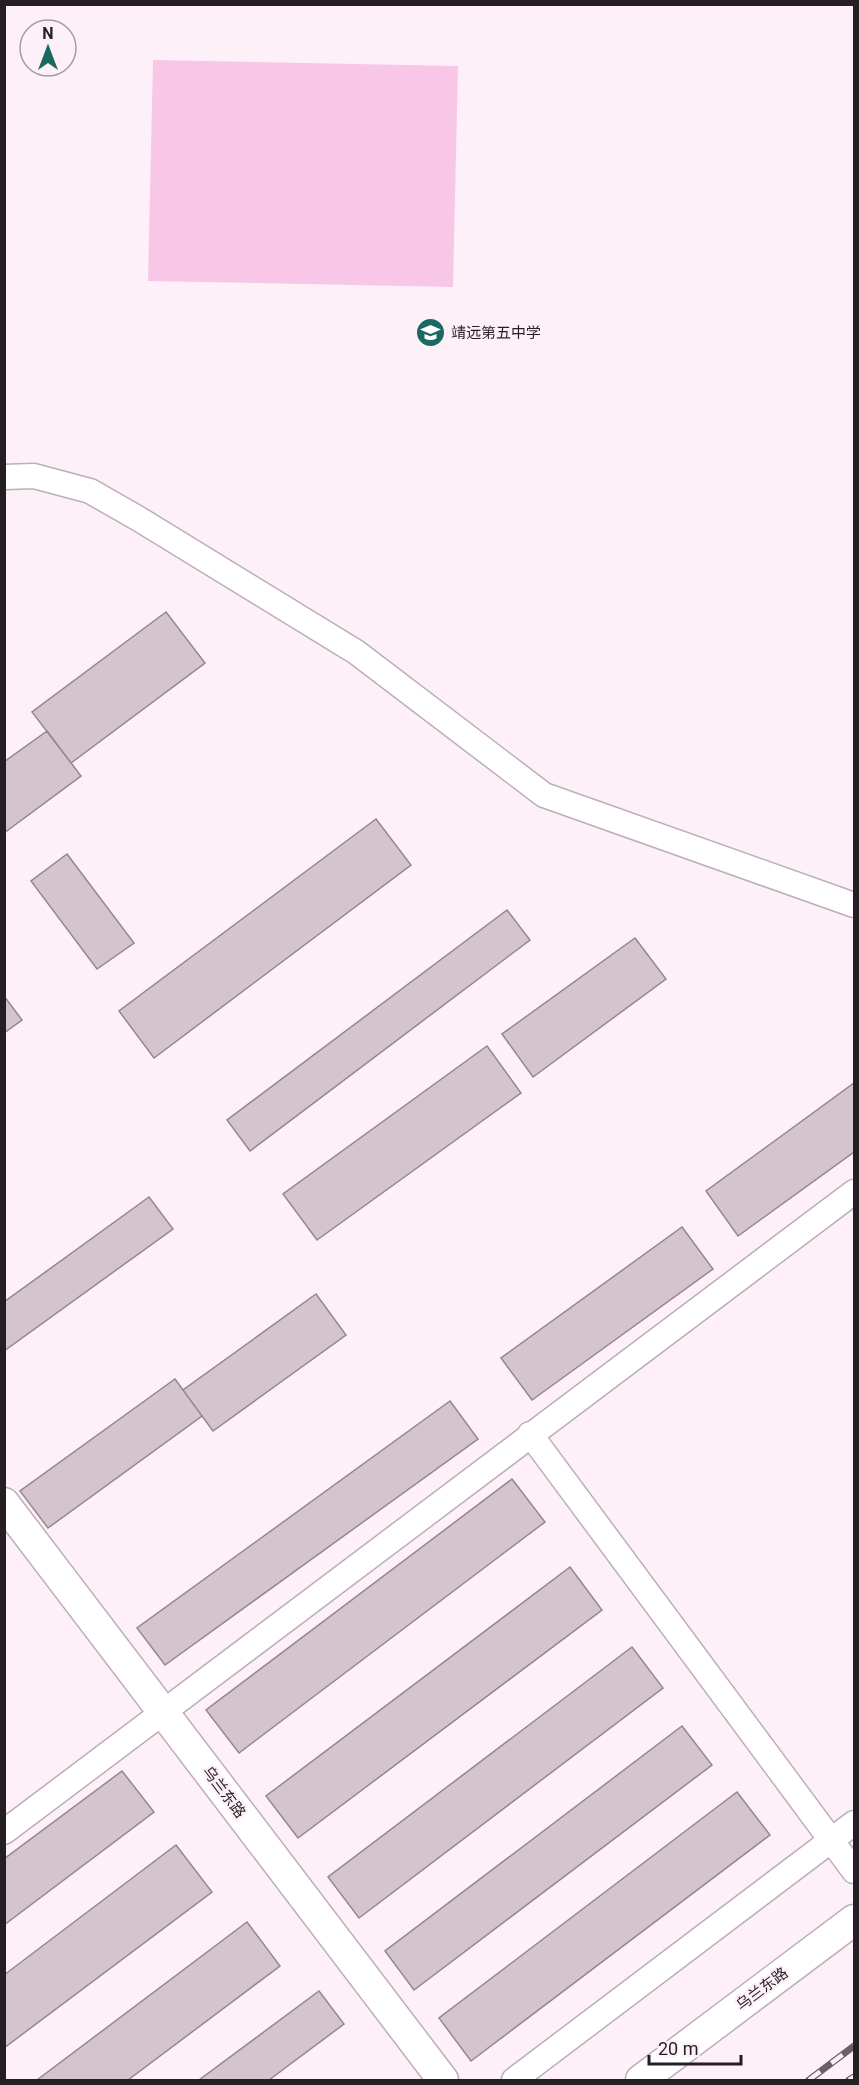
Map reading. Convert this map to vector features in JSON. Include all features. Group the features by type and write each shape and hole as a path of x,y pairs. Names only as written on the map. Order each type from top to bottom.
{"street":[{"path":"4,477 34,476 90,491 140,519 356,652 544,795 855,905"},
{"path":"4,1832 530,1434 855,1192"},
{"path":"530,1434 855,1871"},
{"name":"乌兰东路","path":"4,1503 443,2080"},
{"path":"514,2080 855,1823"},
{"name":"乌兰东路","path":"641,2080 855,1920"}],"shaded area":[{"path":"153,60 458,66 453,287 148,281"}],"building":[{"path":"166,612 205,663 71,763 32,712"},
{"path":"47,731 81,776 4,833 4,762"},
{"path":"376,819 411,865 154,1058 119,1011"},
{"path":"67,854 134,943 97,969 31,881"},
{"path":"507,910 530,940 250,1151 227,1120"},
{"path":"635,938 666,979 533,1077 502,1034"},
{"path":"4,996 22,1020 4,1033"},
{"path":"487,1046 521,1093 317,1240 283,1194"},
{"path":"854,1083 854,1152 738,1236 706,1191"},
{"path":"149,1197 173,1229 4,1351 4,1302"},
{"path":"682,1227 713,1269 532,1400 501,1358"},
{"path":"316,1294 346,1335 213,1431 183,1390"},
{"path":"175,1379 202,1416 48,1528 20,1491"},
{"path":"450,1401 478,1439 165,1665 137,1628"},
{"path":"512,1479 545,1522 239,1753 206,1710"},
{"path":"570,1567 602,1610 298,1838 266,1796"},
{"path":"632,1647 663,1688 359,1918 328,1877"},
{"path":"682,1726 712,1765 414,1990 385,1951"},
{"path":"122,1771 154,1812 4,1925 4,1859"},
{"path":"737,1792 770,1835 471,2061 439,2018"},
{"path":"176,1845 212,1892 4,2048 4,1975"},
{"path":"247,1922 280,1966 128,2080 37,2080"},
{"path":"319,1991 344,2024 269,2080 199,2080"}],"railway":[{"path":"809,2080 854,2046"},
{"path":"849,2080 854,2077"}],"place":[{"name":"靖远第五中学","path":"430,333"}]}
